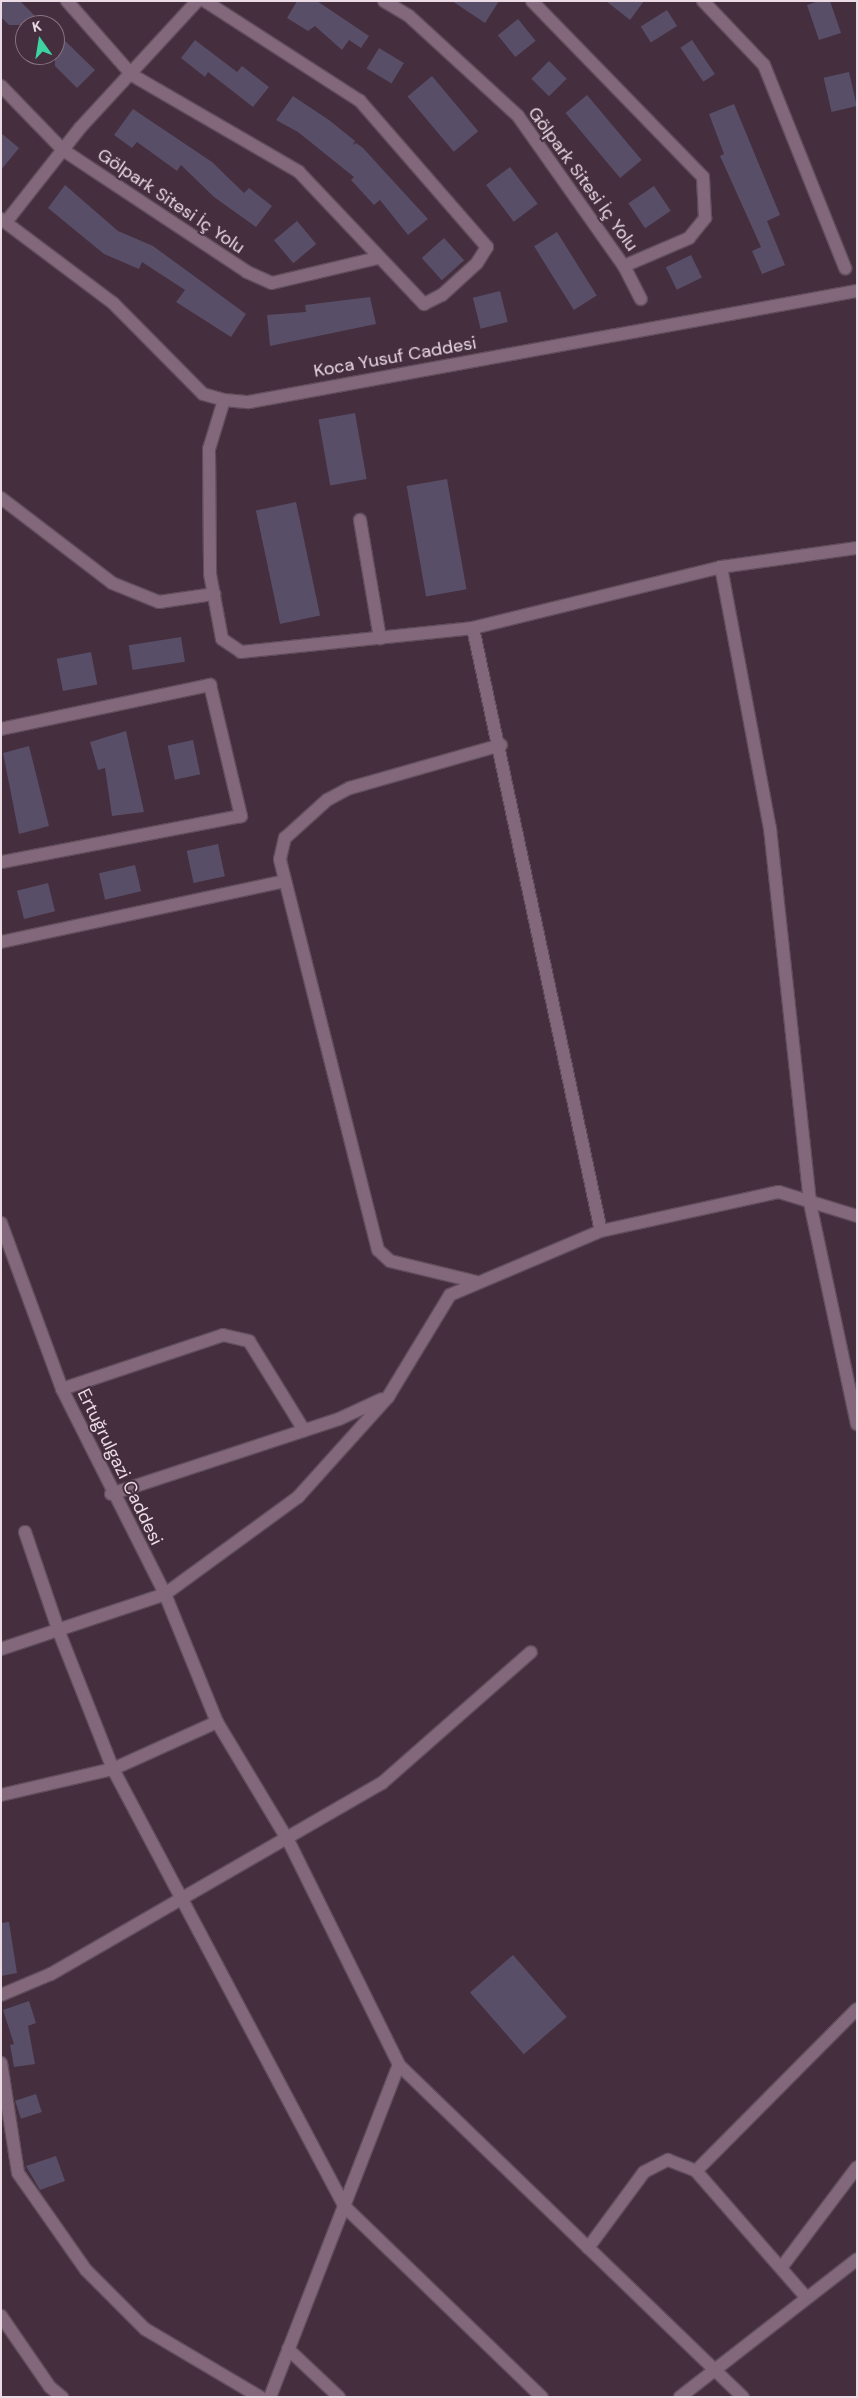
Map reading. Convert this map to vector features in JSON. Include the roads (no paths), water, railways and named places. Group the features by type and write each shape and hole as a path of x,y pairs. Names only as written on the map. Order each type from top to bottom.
{"street":[{"path":"67,1 132,75 299,172 378,258 424,304 442,295 477,263 487,247 360,101 205,1"},
{"path":"4,221 63,150 197,1"},
{"name":"Gölpark Sitesi İç Yolu","path":"384,1 409,16 518,116 624,266 689,238 705,218 703,178 532,1"},
{"path":"703,1 764,65 845,268"},
{"name":"Gölpark Sitesi İç Yolu","path":"1,86 63,150 247,272 272,283 378,258"},
{"name":"Koca Yusuf Caddesi","path":"4,221 113,303 203,394 224,400 248,402 857,291"},
{"path":"624,266 641,298"},
{"path":"224,400 209,450 214,594 222,639 241,652 474,628 720,567 857,548"},
{"path":"1,498 112,583 158,602 214,594"},
{"path":"360,520 380,638"},
{"path":"720,567 770,828 810,1202 857,1424"},
{"path":"474,628 502,745 600,1231"},
{"path":"1,729 210,686 241,816 1,862"},
{"path":"477,1282 390,1261 378,1250 280,859 285,838 327,800 350,788 502,745"},
{"path":"1,942 285,881"},
{"path":"1,1649 59,1632 164,1594 298,1497 388,1397 450,1295 600,1231 779,1192 857,1216"},
{"name":"Ertuğrulgazi Caddesi","path":"1,1223 62,1389 111,1494 164,1594 217,1722 288,1840 399,2065 743,2397"},
{"path":"62,1389 223,1335 249,1341 304,1430"},
{"path":"111,1494 304,1430 388,1397"},
{"path":"25,1532 59,1632 113,1769 179,1901 344,2206 542,2397"},
{"path":"1,1995 51,1974 288,1840 382,1783 531,1652"},
{"path":"1,1795 113,1769 217,1722"},
{"path":"696,2171 857,2009"},
{"path":"1,2063 18,2173 86,2270 145,2329 260,2397"},
{"path":"270,2397 399,2065"},
{"path":"588,2248 654,2164 668,2160 696,2171 806,2297"},
{"path":"781,2268 857,2167"},
{"path":"680,2397 712,2367 857,2259"},
{"path":"1,2316 50,2387 62,2397"},
{"path":"288,2349 340,2397"}]}
